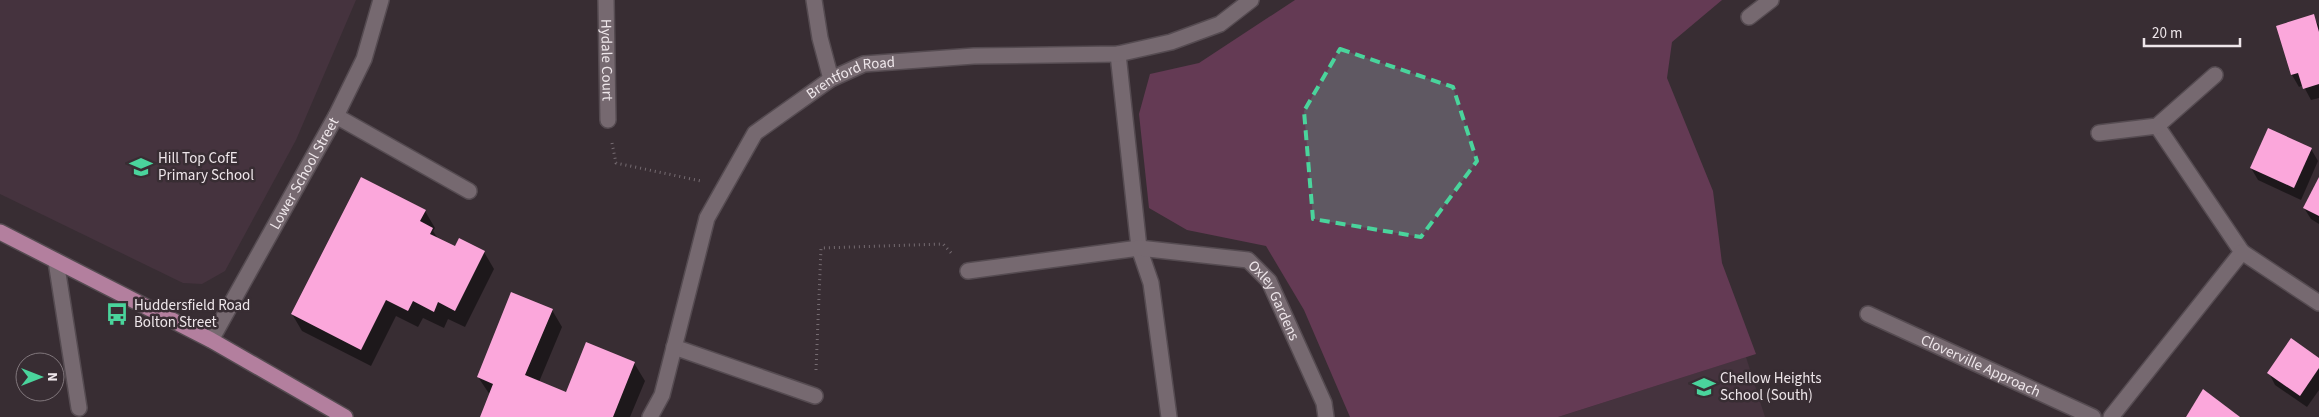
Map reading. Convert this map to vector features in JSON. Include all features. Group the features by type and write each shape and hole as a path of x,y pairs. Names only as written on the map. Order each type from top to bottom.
{"main road":[{"path":"0,232 211,340 345,417"}],"street":[{"name":"Lower School Street","path":"211,340 336,116 364,59 381,0"},
{"name":"Hydale Court","path":"606,0 608,120"},
{"path":"814,0 820,38 831,79"},
{"name":"Brentford Road","path":"650,417 662,394 707,218 755,133 831,79 864,64 974,56 1118,54 1171,42 1220,24 1251,0"},
{"path":"1749,17 1771,0"},
{"path":"1118,54 1139,248 1151,283 1169,417"},
{"path":"2099,133 2157,126 2215,75"},
{"path":"336,116 469,191"},
{"path":"2157,126 2242,252 2319,302"},
{"name":"Oxley Gardens","path":"968,272 1139,248 1248,260 1268,281 1272,289 1324,403 1326,417"},
{"path":"2111,417 2242,252"},
{"path":"56,261 79,408"},
{"name":"Cloverville Approach","path":"1868,314 2093,417"},
{"path":"674,347 815,396"}],"path":[{"path":"608,120 616,163 726,186"},
{"path":"815,396 821,248 943,244 968,272"}],"highlighted area":[{"path":"1340,49 1453,87 1477,161 1421,237 1313,219 1304,111"}],"shaded area":[{"name":"Hill Top CofE Primary School","path":"0,0 356,0 296,140 225,271 202,284 183,283 0,194"},
{"path":"1295,0 1722,0 1672,42 1667,78 1713,191 1722,263 1756,354 1558,417 1350,417 1304,310 1266,246 1187,230 1149,208 1139,114 1150,74 1199,63"},
{"name":"Chellow Heights School (South)","path":"1746,357 1765,417 1558,417"}],"building":[{"path":"2314,14 2319,32 2319,84 2303,89 2298,73 2291,75 2276,26"},
{"path":"2268,128 2312,148 2294,188 2250,168"},
{"path":"361,177 426,210 420,221 433,228 430,234 455,246 459,238 485,251 455,311 438,302 434,312 413,301 408,311 386,300 361,350 291,314"},
{"path":"2319,177 2319,216 2303,208"},
{"path":"511,292 553,309 525,375 566,392 586,342 635,362 613,417 480,417 493,384 477,377"},
{"path":"2291,338 2319,358 2319,368 2300,396 2267,373"},
{"path":"2203,389 2240,417 2186,417"}],"place":[{"name":"Hill Top CofE Primary School","path":"141,167"},
{"name":"Huddersfield Road Bolton Street","path":"117,314"},
{"name":"Chellow Heights School (South)","path":"1704,387"}]}
